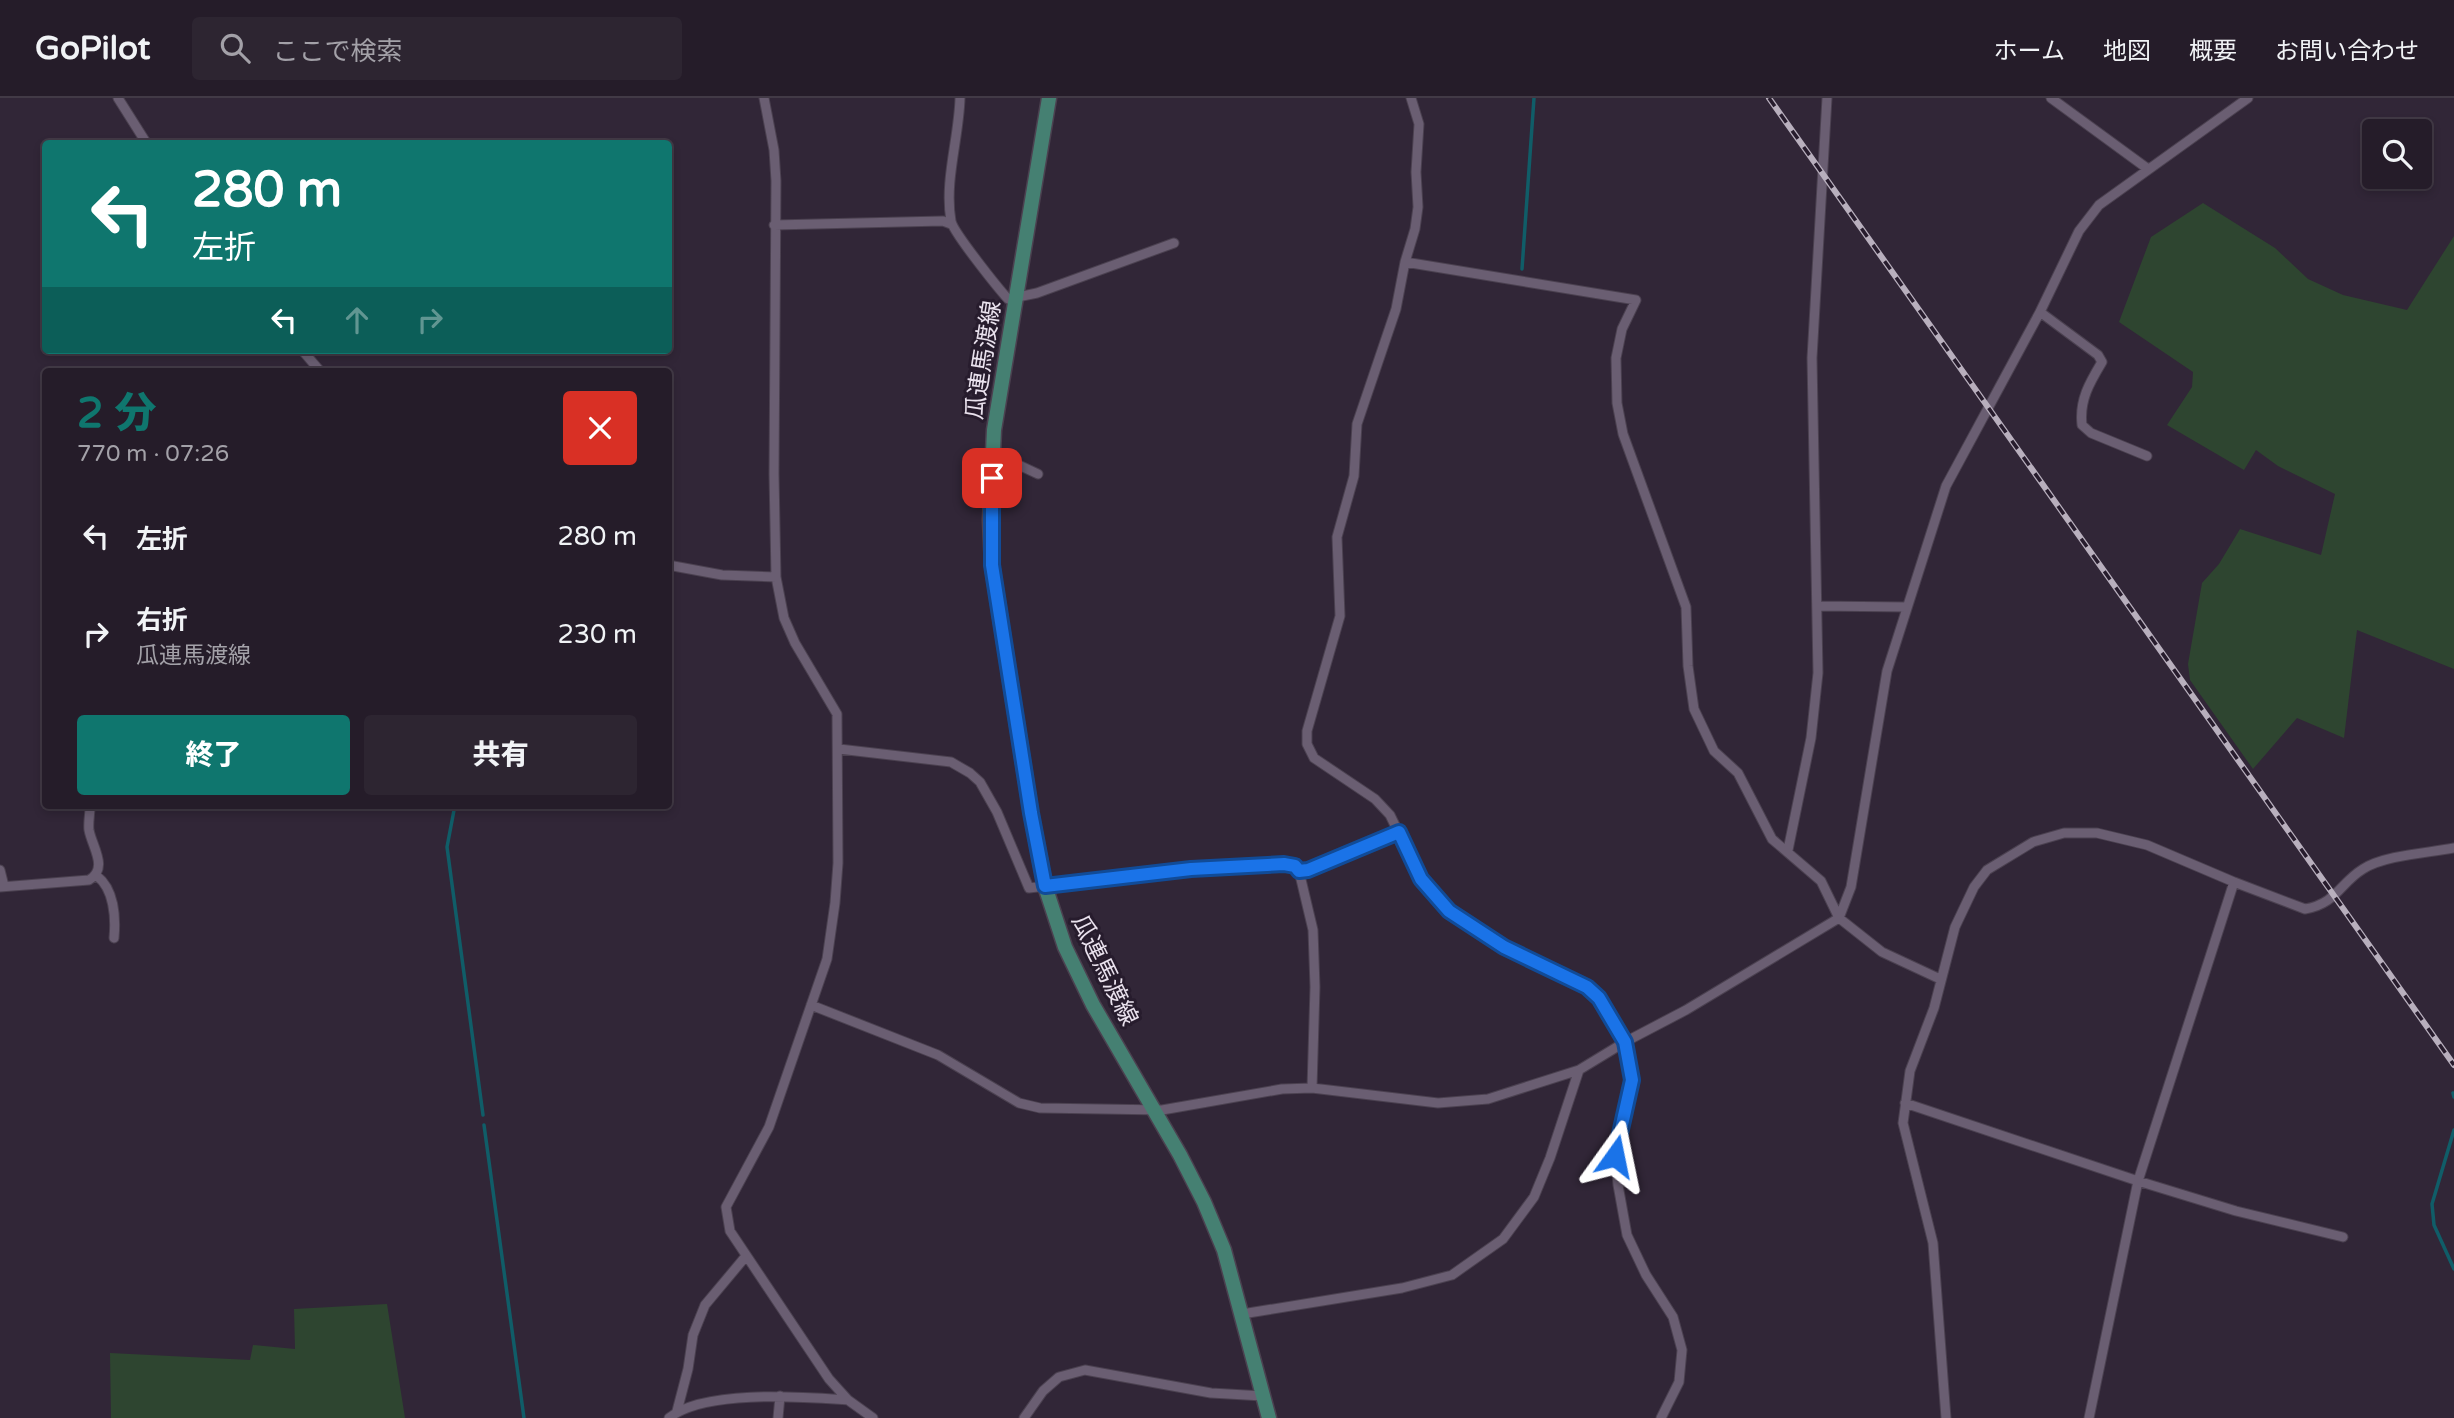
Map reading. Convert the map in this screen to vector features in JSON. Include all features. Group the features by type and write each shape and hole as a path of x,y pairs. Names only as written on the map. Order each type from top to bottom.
{"main road":[{"name":"瓜連馬渡線","path":"1049,98 994,430 990,520 992,565 1031,813 1045,886 1056,925 1075,970 1204,1202 1224,1250 1269,1418"}],"street":[{"path":"118,98 144,140"},
{"path":"764,98 775,150 776,181 776,577 784,618 795,643 837,714 839,749 835,904 827,959 769,1127 726,1206 730,1231 829,1379 848,1400 873,1418"},
{"path":"960,98 950,193 951,223 1008,299 1037,293 1174,243"},
{"path":"1411,98 1419,124 1416,172 1418,207 1415,229 1405,262 1396,309 1357,424 1354,476 1337,537 1340,616 1307,732 1307,744 1314,758 1376,799 1390,815 1421,879 1449,911 1504,947 1587,987 1599,998 1625,1042 1632,1080 1615,1156 1627,1235 1646,1276 1673,1317 1682,1350 1679,1382 1661,1418"},
{"path":"1788,850 1811,738 1818,673 1812,358 1827,98"},
{"path":"2051,98 2148,169"},
{"path":"811,1005 937,1055 1019,1103 1040,1108 1179,1108 1282,1089 1312,1088 1438,1103 1488,1099 1579,1070 1686,1010 1839,918 1851,887 1887,671 1946,486 2088,218 2099,205 2248,98"},
{"path":"774,225 951,223"},
{"path":"1405,262 1636,300 1622,329 1616,358 1618,403 1623,435 1686,607 1688,666 1695,709 1714,751 1738,773 1772,839 1821,881 1839,918 1882,952 1940,979"},
{"path":"2040,312 2098,355 2102,362 2083,399 2080,413 2082,425 2091,433 2147,456"},
{"path":"305,354 317,368"},
{"path":"992,456 1038,474"},
{"path":"672,566 722,575 776,577"},
{"path":"1817,606 1907,607"},
{"path":"839,749 951,762 970,773 980,782 997,811 1029,888 1191,869 1284,864 1295,866 1299,871 1313,930 1315,987 1312,1088"},
{"path":"0,870 2,887 89,880 97,876 100,867 88,827 90,809"},
{"path":"1299,871 1308,870 1399,832"},
{"path":"1946,1418 1933,1243 1903,1123 1910,1071 1934,1008 1955,927 1973,887 1987,870 2033,842 2064,833 2097,834 2147,845 2305,909 2328,902 2364,869 2378,863 2454,848"},
{"path":"97,876 105,882 111,900 114,938"},
{"path":"2089,1418 2138,1181 2234,882"},
{"path":"1242,1314 1402,1288 1452,1275 1503,1239 1534,1198 1579,1070"},
{"path":"1905,1103 2236,1211 2343,1237"},
{"path":"677,1411 688,1369 693,1335 705,1305 746,1256"},
{"path":"1024,1418 1043,1391 1059,1377 1085,1370 1210,1393 1263,1396"},
{"path":"668,1418 677,1411 714,1401 780,1396 848,1400"},
{"path":"778,1418 780,1396"}],"green space":[{"path":"2203,203 2275,248 2308,279 2343,295 2407,310 2454,236 2454,669 2357,630 2344,738 2297,718 2253,769 2190,680 2188,664 2202,583 2219,564 2240,529 2321,555 2335,494 2278,466 2256,450 2244,470 2167,425 2192,387 2193,372 2119,322 2151,237"},
{"path":"387,1304 405,1418 111,1418 110,1353 250,1360 253,1345 295,1349 294,1309"}],"waterway":[{"path":"1522,269 1534,98"},
{"path":"454,809 447,847 483,1115"},
{"path":"2453,1093 2454,1097"},
{"path":"484,1125 524,1418"},
{"path":"2454,1130 2432,1204 2434,1225 2454,1269"}],"railway":[{"path":"1769,98 2454,1065"}],"route":[{"path":"992,478 992,565 1045,886 1191,869 1284,864 1295,866 1299,871 1308,870 1399,832 1421,879 1449,911 1504,947 1587,987 1599,998 1625,1042 1632,1080 1615,1156"}]}
